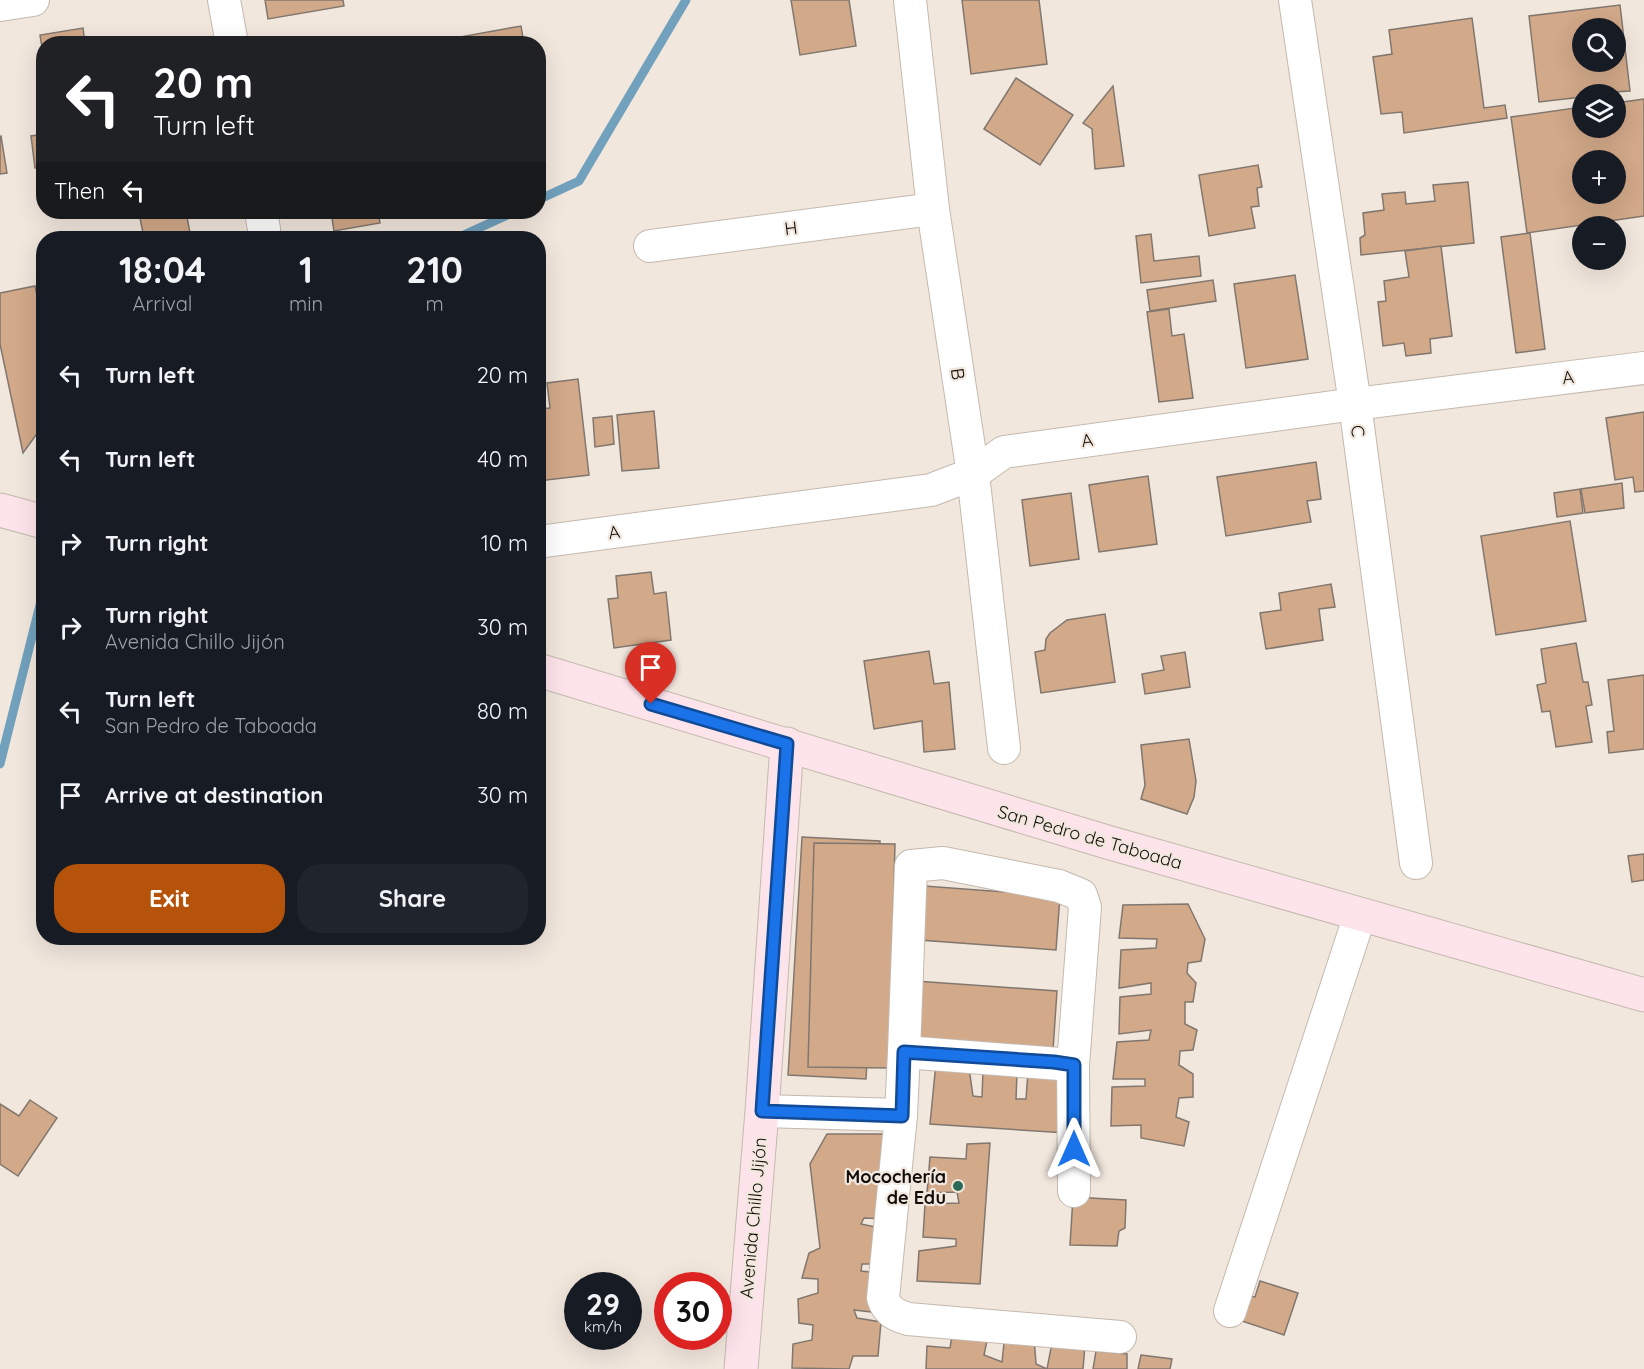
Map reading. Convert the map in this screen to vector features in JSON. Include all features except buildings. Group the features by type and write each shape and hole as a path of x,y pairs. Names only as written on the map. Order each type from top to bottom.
{"street":[{"path":"0,5 33,0"},
{"path":"224,0 231,36"},
{"name":"B","path":"910,0 933,209 973,474 1004,748"},
{"name":"C","path":"1295,0 1355,404 1416,864"},
{"name":"H","path":"650,246 933,209"},
{"name":"A","path":"546,541 931,490 973,474 1004,452 1355,404 1644,368"},
{"path":"0,510 36,520"},
{"name":"San Pedro de Taboada","path":"546,672 952,796 1360,915 1644,994"},
{"name":"Avenida Chillo Jijón","path":"742,1369 787,744"},
{"path":"1074,1191 1074,1065 1085,907 1081,895 1059,886 943,863 911,866 902,1116 883,1298 888,1309 908,1319 1120,1337"},
{"path":"1230,1311 1360,915"},
{"path":"904,1052 1074,1065"},
{"path":"762,1111 902,1116"},
{"path":"735,1369 742,1369"}],"waterway":[{"path":"546,196 579,181 686,0"},
{"path":"472,231 499,219"},
{"path":"0,764 36,621"}],"place":[{"name":"Mocochería de Edu","path":"958,1186"}],"route":[{"path":"651,704 787,744 762,1111 902,1116 904,1052 1054,1062 1074,1065 1074,1149"}]}
